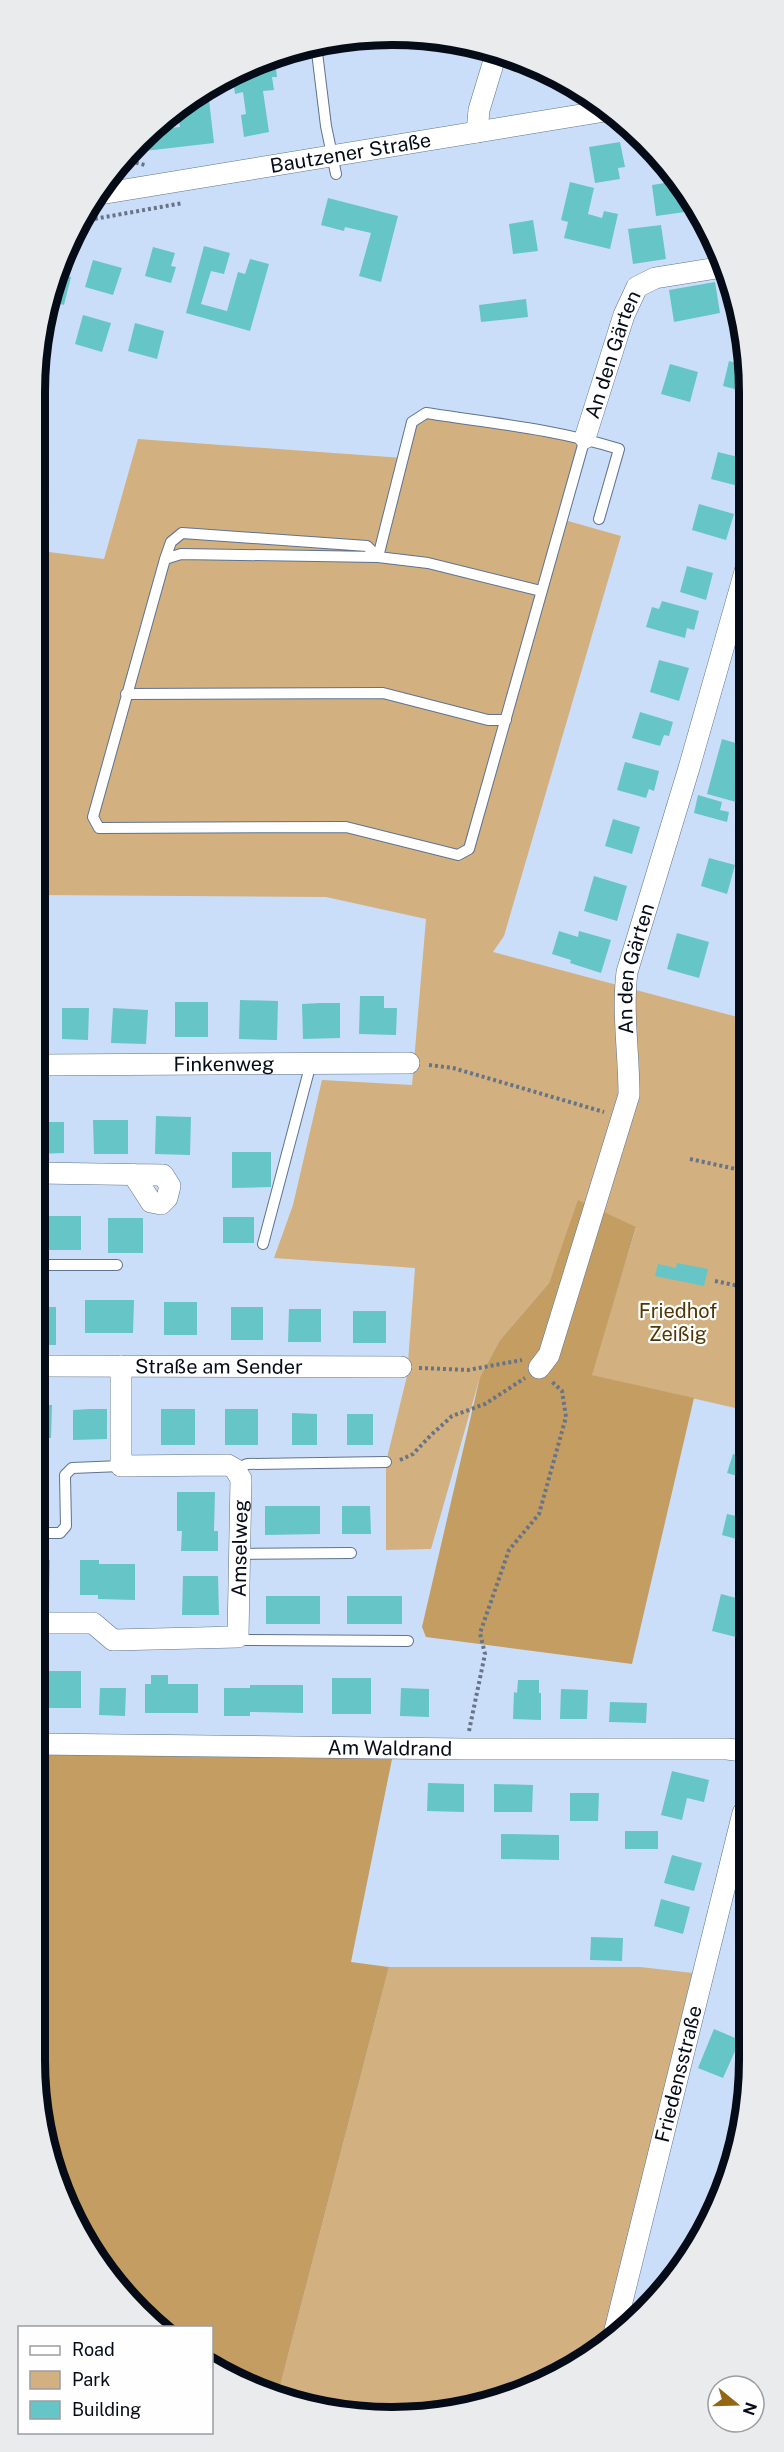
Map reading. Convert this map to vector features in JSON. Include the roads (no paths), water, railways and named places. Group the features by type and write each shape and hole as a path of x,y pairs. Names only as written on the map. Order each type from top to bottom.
{"street":[{"path":"477,132 479,110 494,60"},
{"name":"Bautzener Straße","path":"115,183 334,165 477,132 597,112"},
{"name":"An den Gärten","path":"585,438 624,315 637,287 655,278 716,268"},
{"name":"An den Gärten","path":"544,1362 629,1095 629,1060 623,1003 627,972 739,593"},
{"name":"Finkenweg","path":"45,1065 410,1063"},
{"path":"45,1173 134,1174"},
{"name":"Straße am Sender","path":"45,1366 401,1367"},
{"path":"121,1366 121,1466 228,1465 236,1469"},
{"name":"Amselweg","path":"236,1469 241,1479 238,1637"},
{"path":"45,1623 93,1623 113,1640 238,1637"},
{"name":"Am Waldrand","path":"45,1744 739,1750"},
{"name":"Friedensstraße","path":"616,2325 739,1829"}],"lane":[{"path":"317,53 334,165"},
{"path":"378,557 412,422 426,413 585,438 619,448 599,519"},
{"path":"378,557 367,546 182,532 171,542 126,694 93,817 99,828 346,827 458,855 469,849 585,438"},
{"path":"165,559 181,554 378,557 428,563 541,591"},
{"path":"126,694 383,693 488,720 506,720"},
{"path":"263,1244 311,1063"},
{"path":"45,1266 117,1265"},
{"path":"236,1469 247,1464 387,1462"},
{"path":"45,1533 60,1533 66,1527 65,1475 72,1467 121,1466"},
{"path":"240,1554 351,1553"},
{"path":"238,1637 247,1640 408,1641"}],"park label":[{"name":"Friedhof Zeißig","path":"678,1322"}]}
